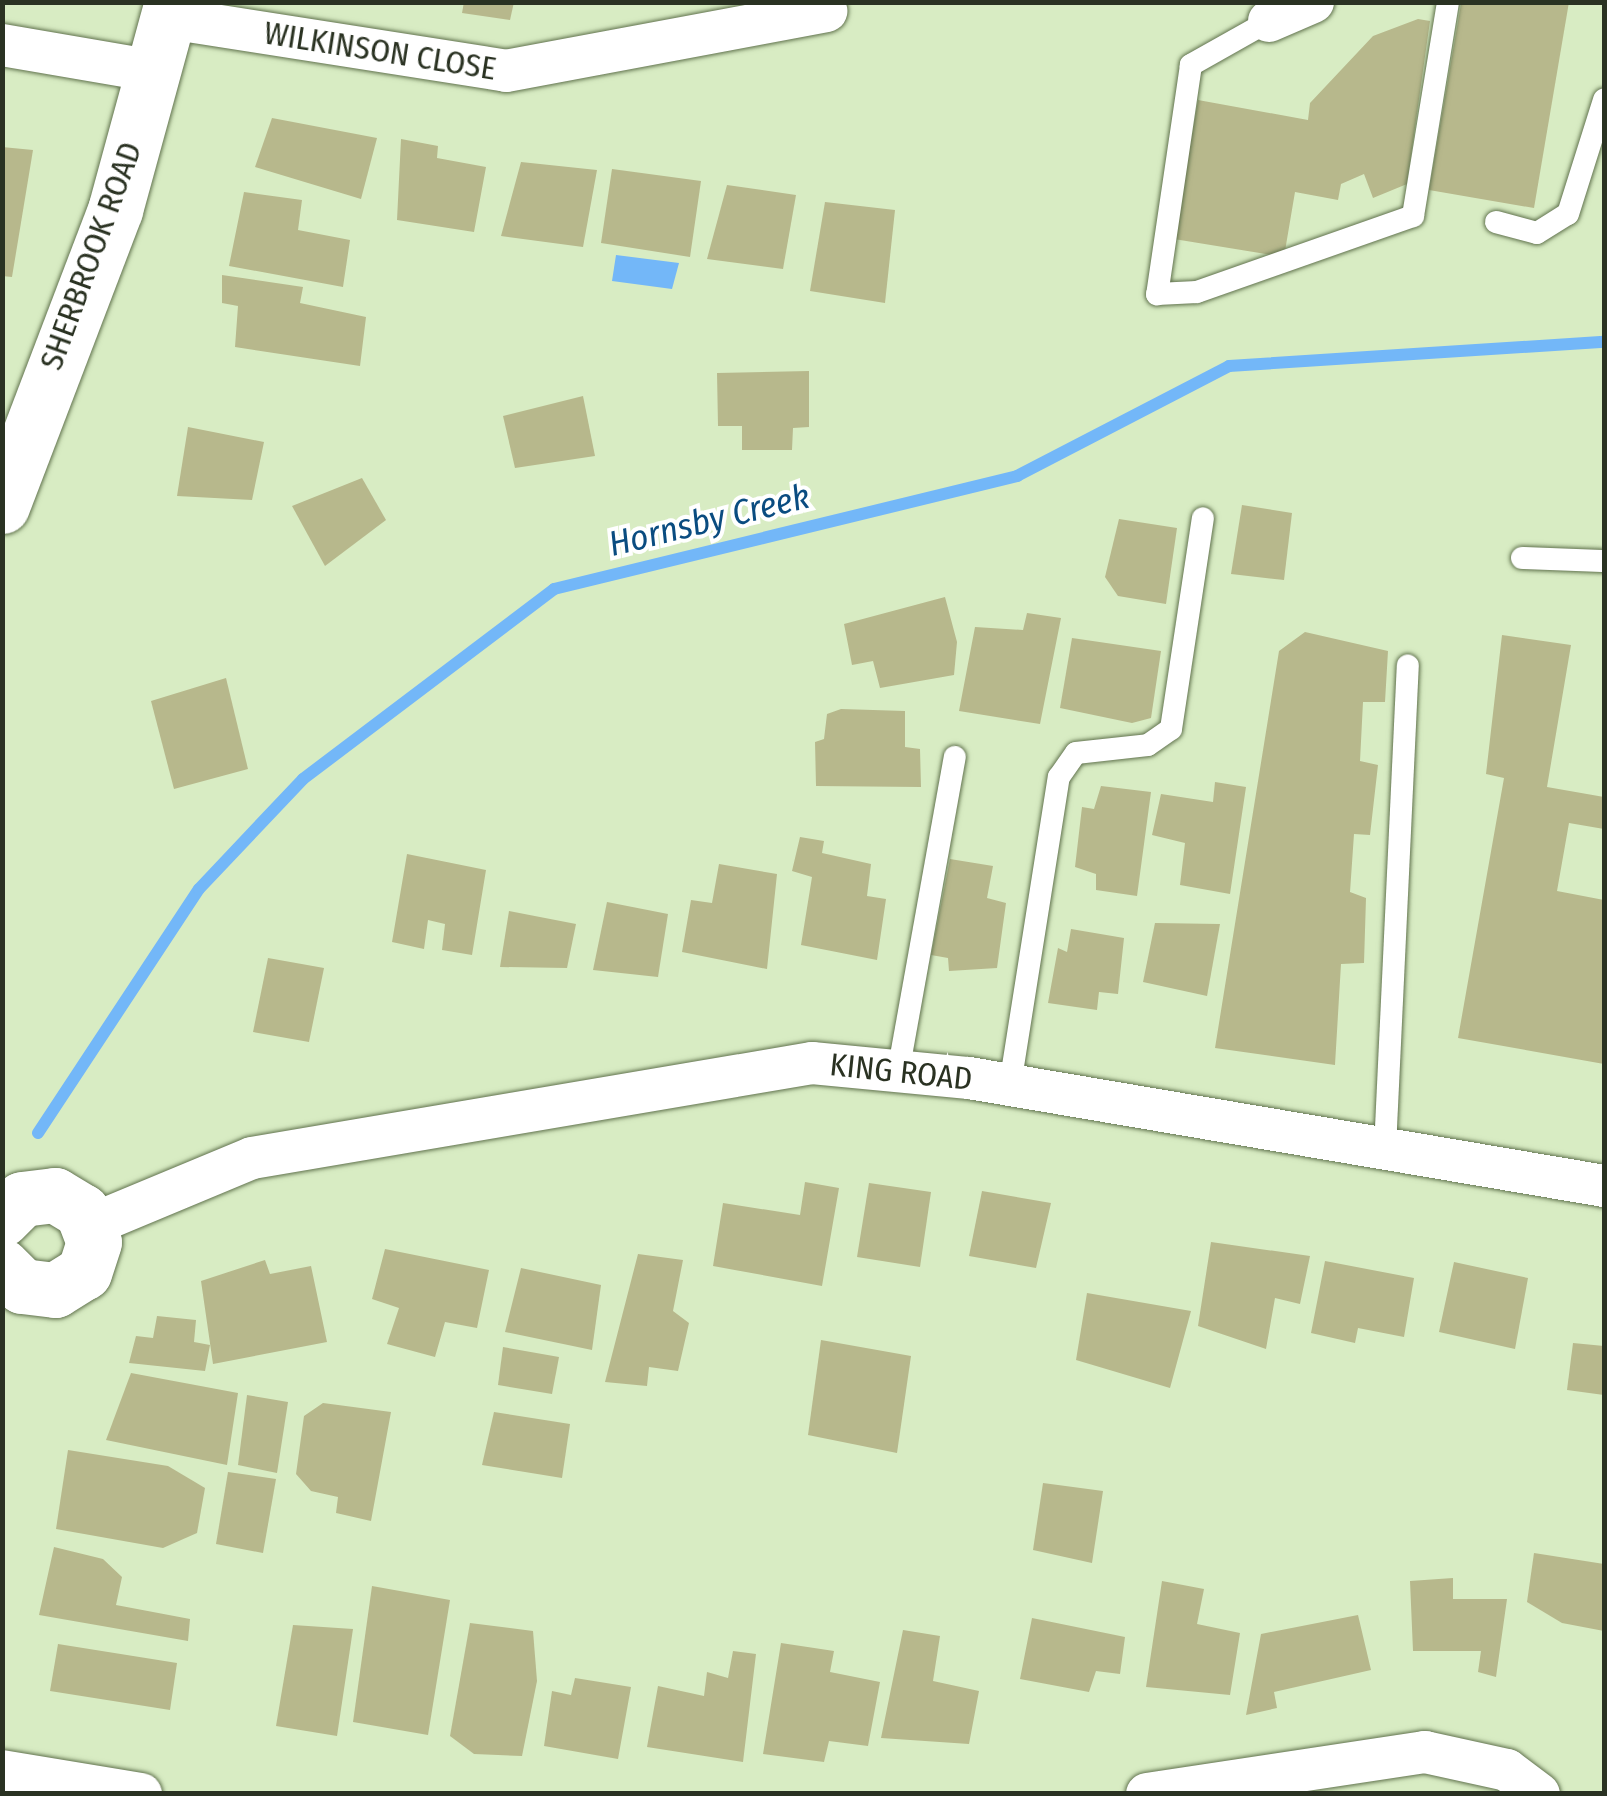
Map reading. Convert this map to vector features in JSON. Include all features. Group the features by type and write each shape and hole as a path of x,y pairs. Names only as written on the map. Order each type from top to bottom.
{"main road":[{"name":"SHERBROOK ROAD","path":"2,506 115,210 171,10"},
{"path":"5,1210 55,1194 91,1225 84,1272 55,1290 9,1291"}],"street":[{"path":"1269,21 1312,2"},
{"name":"WILKINSON CLOSE","path":"171,10 506,71 826,11"},
{"path":"2,45 154,71"},
{"name":"KING ROAD","path":"91,1225 213,1171 294,1149 753,1068 898,1068 1604,1186"},
{"path":"1147,1794 1425,1752 1507,1770 1539,1794"},
{"path":"2,1771 141,1794"}],"lane":[{"path":"1269,21 1191,65 1157,294 1197,292 1413,216 1448,2"},
{"path":"1496,222 1537,233 1568,214 1604,100"},
{"path":"1010,1086 1059,777 1076,753 1148,745 1171,729 1203,518"},
{"path":"1522,558 1604,562"},
{"path":"1385,1149 1408,666"},
{"path":"898,1068 955,757"}],"water":[{"path":"616,255 679,263 672,289 612,281"}],"building":[{"path":"464,2 514,2 510,20 462,13"},
{"path":"1569,2 1534,208 1429,190 1461,4"},
{"path":"1418,19 1430,21 1407,184 1373,198 1364,174 1341,184 1338,200 1295,192 1284,257 1174,239 1198,100 1308,120 1310,103 1373,36"},
{"path":"272,118 377,138 361,199 255,167"},
{"path":"401,139 438,146 437,158 486,167 474,232 397,220"},
{"path":"2,147 33,150 12,277 2,276"},
{"path":"521,162 597,170 583,247 501,236"},
{"path":"612,169 701,181 690,257 601,243"},
{"path":"727,185 796,195 783,269 707,259"},
{"path":"244,192 302,200 298,230 350,240 343,287 229,266"},
{"path":"825,202 895,210 885,303 810,291"},
{"path":"222,275 303,287 300,303 366,317 360,366 235,347 238,306 222,303"},
{"path":"809,371 809,427 793,428 792,450 742,450 742,426 718,426 717,373"},
{"path":"583,396 595,456 515,468 503,416"},
{"path":"188,427 264,442 252,500 177,496"},
{"path":"362,478 386,520 325,566 292,506"},
{"path":"1242,505 1292,513 1284,580 1231,574"},
{"path":"1119,519 1177,528 1166,604 1118,596 1105,577"},
{"path":"945,597 957,642 954,675 880,688 873,661 852,665 844,624"},
{"path":"1027,613 1061,618 1040,724 959,711 975,627 1023,630"},
{"path":"1305,632 1388,651 1385,702 1363,702 1360,761 1378,765 1370,835 1354,834 1350,892 1366,898 1364,963 1341,964 1335,1065 1215,1048 1279,651"},
{"path":"1502,635 1571,645 1547,787 1604,797 1604,829 1569,823 1557,891 1604,900 1604,1064 1458,1038 1504,778 1486,774"},
{"path":"1072,638 1161,651 1151,718 1132,723 1060,708"},
{"path":"226,678 248,769 174,789 151,701"},
{"path":"841,709 905,711 905,747 920,749 921,787 816,786 815,742 824,739 827,714"},
{"path":"1215,782 1246,787 1230,894 1180,885 1185,843 1152,835 1161,794 1213,802"},
{"path":"1101,786 1151,792 1137,896 1096,890 1096,874 1075,867 1082,807 1094,809"},
{"path":"800,837 824,841 822,853 871,864 867,896 886,899 877,960 801,945 812,877 792,871"},
{"path":"407,854 486,870 472,955 442,950 445,924 428,920 424,949 392,942"},
{"path":"950,859 993,866 987,898 1006,903 997,968 949,971 948,958 931,955"},
{"path":"719,864 777,874 767,969 682,952 691,900 712,903"},
{"path":"607,902 668,914 658,977 593,970"},
{"path":"509,911 576,924 567,968 500,967"},
{"path":"1155,923 1220,924 1207,996 1143,982"},
{"path":"1071,929 1124,938 1118,994 1099,992 1097,1010 1048,1003 1058,948 1067,952"},
{"path":"268,958 324,968 309,1042 253,1032"},
{"path":"805,1182 839,1188 822,1286 713,1266 723,1203 800,1215"},
{"path":"869,1183 931,1192 920,1267 857,1257"},
{"path":"982,1191 1051,1203 1036,1268 969,1256"},
{"path":"1211,1242 1310,1256 1300,1304 1275,1298 1266,1349 1198,1326"},
{"path":"385,1249 489,1270 477,1328 445,1322 435,1357 387,1344 399,1308 372,1299"},
{"path":"638,1254 683,1260 673,1311 689,1323 678,1371 649,1367 647,1386 605,1382"},
{"path":"265,1260 270,1274 311,1266 327,1342 213,1364 201,1281"},
{"path":"1325,1261 1414,1278 1404,1337 1358,1328 1355,1343 1311,1333"},
{"path":"1454,1262 1528,1278 1515,1349 1439,1332"},
{"path":"521,1268 601,1285 592,1350 505,1332"},
{"path":"1087,1293 1191,1311 1170,1388 1076,1360"},
{"path":"157,1316 196,1320 194,1342 210,1345 205,1371 129,1363 136,1336 153,1338"},
{"path":"821,1340 911,1356 897,1453 808,1435"},
{"path":"1573,1343 1604,1346 1604,1395 1567,1390"},
{"path":"503,1347 559,1357 552,1394 498,1385"},
{"path":"131,1373 238,1393 227,1465 106,1440"},
{"path":"247,1395 288,1402 277,1473 238,1465"},
{"path":"323,1403 391,1412 371,1521 336,1513 338,1497 311,1491 296,1474 304,1416"},
{"path":"494,1412 570,1424 562,1478 482,1465"},
{"path":"68,1450 168,1466 205,1488 197,1533 163,1548 56,1529"},
{"path":"228,1472 276,1479 263,1553 216,1544"},
{"path":"1043,1483 1103,1491 1092,1563 1033,1550"},
{"path":"54,1547 103,1559 122,1577 116,1605 190,1619 188,1641 39,1615"},
{"path":"1534,1553 1604,1564 1604,1631 1562,1623 1527,1602"},
{"path":"1453,1578 1453,1599 1507,1599 1496,1677 1478,1672 1481,1651 1413,1651 1410,1581"},
{"path":"1162,1581 1204,1589 1197,1624 1240,1633 1230,1695 1146,1687"},
{"path":"372,1586 450,1600 428,1735 353,1722"},
{"path":"1358,1615 1371,1670 1274,1692 1277,1708 1246,1715 1261,1634"},
{"path":"1032,1618 1125,1637 1120,1674 1096,1671 1089,1692 1020,1679"},
{"path":"470,1623 533,1631 537,1681 522,1756 474,1754 450,1736"},
{"path":"293,1625 353,1629 337,1736 276,1726"},
{"path":"903,1630 940,1636 933,1681 979,1691 969,1744 881,1738"},
{"path":"781,1643 834,1651 830,1672 880,1682 868,1746 829,1741 824,1762 763,1754"},
{"path":"58,1644 177,1663 170,1710 50,1691"},
{"path":"733,1651 756,1654 743,1762 647,1747 658,1686 704,1696 707,1672 728,1678"},
{"path":"575,1678 631,1687 618,1759 544,1746 552,1691 571,1695"}],"waterway":[{"name":"Hornsby Creek","path":"38,1133 199,889 303,779 554,589 1017,476 1229,366 1604,342"}]}
